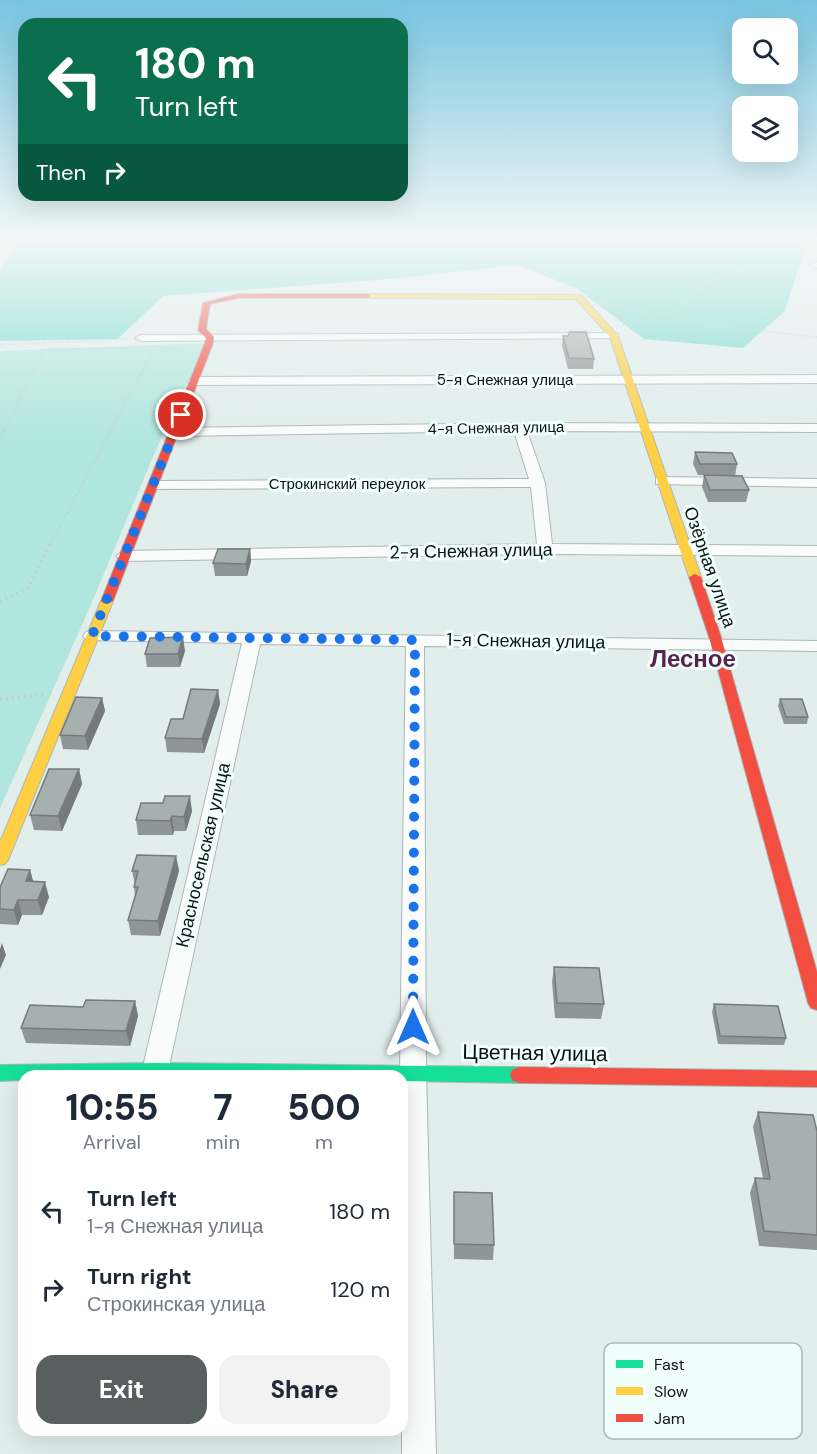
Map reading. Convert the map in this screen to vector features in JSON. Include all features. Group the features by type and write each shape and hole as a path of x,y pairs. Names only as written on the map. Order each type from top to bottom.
{"street":[{"path":"206,306 202,330 210,338"},
{"name":"Озёрная улица","path":"586,306 614,336 717,644 817,1002"},
{"path":"141,338 614,336"},
{"path":"0,860 155,485 210,338"},
{"name":"5-я Снежная улица","path":"194,381 817,379"},
{"path":"519,427 538,483 545,549"},
{"name":"4-я Снежная улица","path":"175,432 519,427 817,428"},
{"path":"661,481 817,483"},
{"name":"Строкинский переулок","path":"155,485 538,483"},
{"name":"2-я Снежная улица","path":"124,556 545,549 817,551"},
{"name":"1-я Снежная улица","path":"92,636 817,646"},
{"name":"Красносельская улица","path":"155,1070 252,638"},
{"path":"415,640 413,1073 419,1454"},
{"name":"Цветная улица","path":"0,1073 18,1073"},
{"name":"Цветная улица","path":"408,1073 817,1078"}],"path":[{"path":"617,306 662,316 781,335 817,337"},
{"path":"614,336 617,327 637,320 677,313 683,306"},
{"path":"0,345 141,338"},
{"path":"0,439 44,349 154,348 26,590 0,601"},
{"path":"0,699 69,691"}],"shaded area":[{"path":"0,306 153,306 118,339 0,341"},
{"path":"600,306 787,306 785,311 743,348 644,339"},
{"path":"209,343 174,407 87,614 0,808 0,351"}],"building":[{"path":"570,332 586,332 594,359 569,358 563,336 568,336"},
{"path":"695,452 732,453 737,464 700,464"},
{"path":"704,475 742,476 749,490 710,490"},
{"path":"218,549 250,549 246,564 213,563"},
{"path":"183,637 178,654 145,654 150,638"},
{"path":"191,689 218,690 202,739 165,738 171,719 183,719"},
{"path":"76,697 102,698 85,736 60,735"},
{"path":"780,699 802,699 808,717 786,717"},
{"path":"49,769 79,769 58,816 30,815"},
{"path":"165,796 190,796 184,817 172,816 170,821 136,820 141,803 163,803"},
{"path":"137,855 176,856 158,921 128,920 138,887 134,887 138,871 132,871"},
{"path":"8,869 30,870 26,881 45,882 38,900 18,900 14,910 0,909 0,887"},
{"path":"554,967 599,968 604,1004 557,1003"},
{"path":"86,1000 135,1001 126,1031 21,1028 30,1005 83,1007"},
{"path":"714,1004 778,1006 786,1038 720,1036"},
{"path":"758,1112 813,1115 817,1131 817,1235 764,1231 755,1178 770,1179"},
{"path":"454,1192 492,1193 494,1245 454,1244"}],"traffic: fast":[{"path":"0,1073 18,1073"},
{"path":"408,1074 519,1075"}],"traffic: slow":[{"path":"586,306 614,336 695,577"},
{"path":"0,860 107,601"}],"traffic: jam":[{"path":"107,601 209,343 210,337 202,330 206,306"},
{"path":"695,577 715,637 817,1003"},
{"path":"519,1075 817,1079"}],"district":[{"name":"Лесное","path":"693,659"}],"route":[{"path":"181,415 155,485 92,636 415,640 413,1027"}]}
